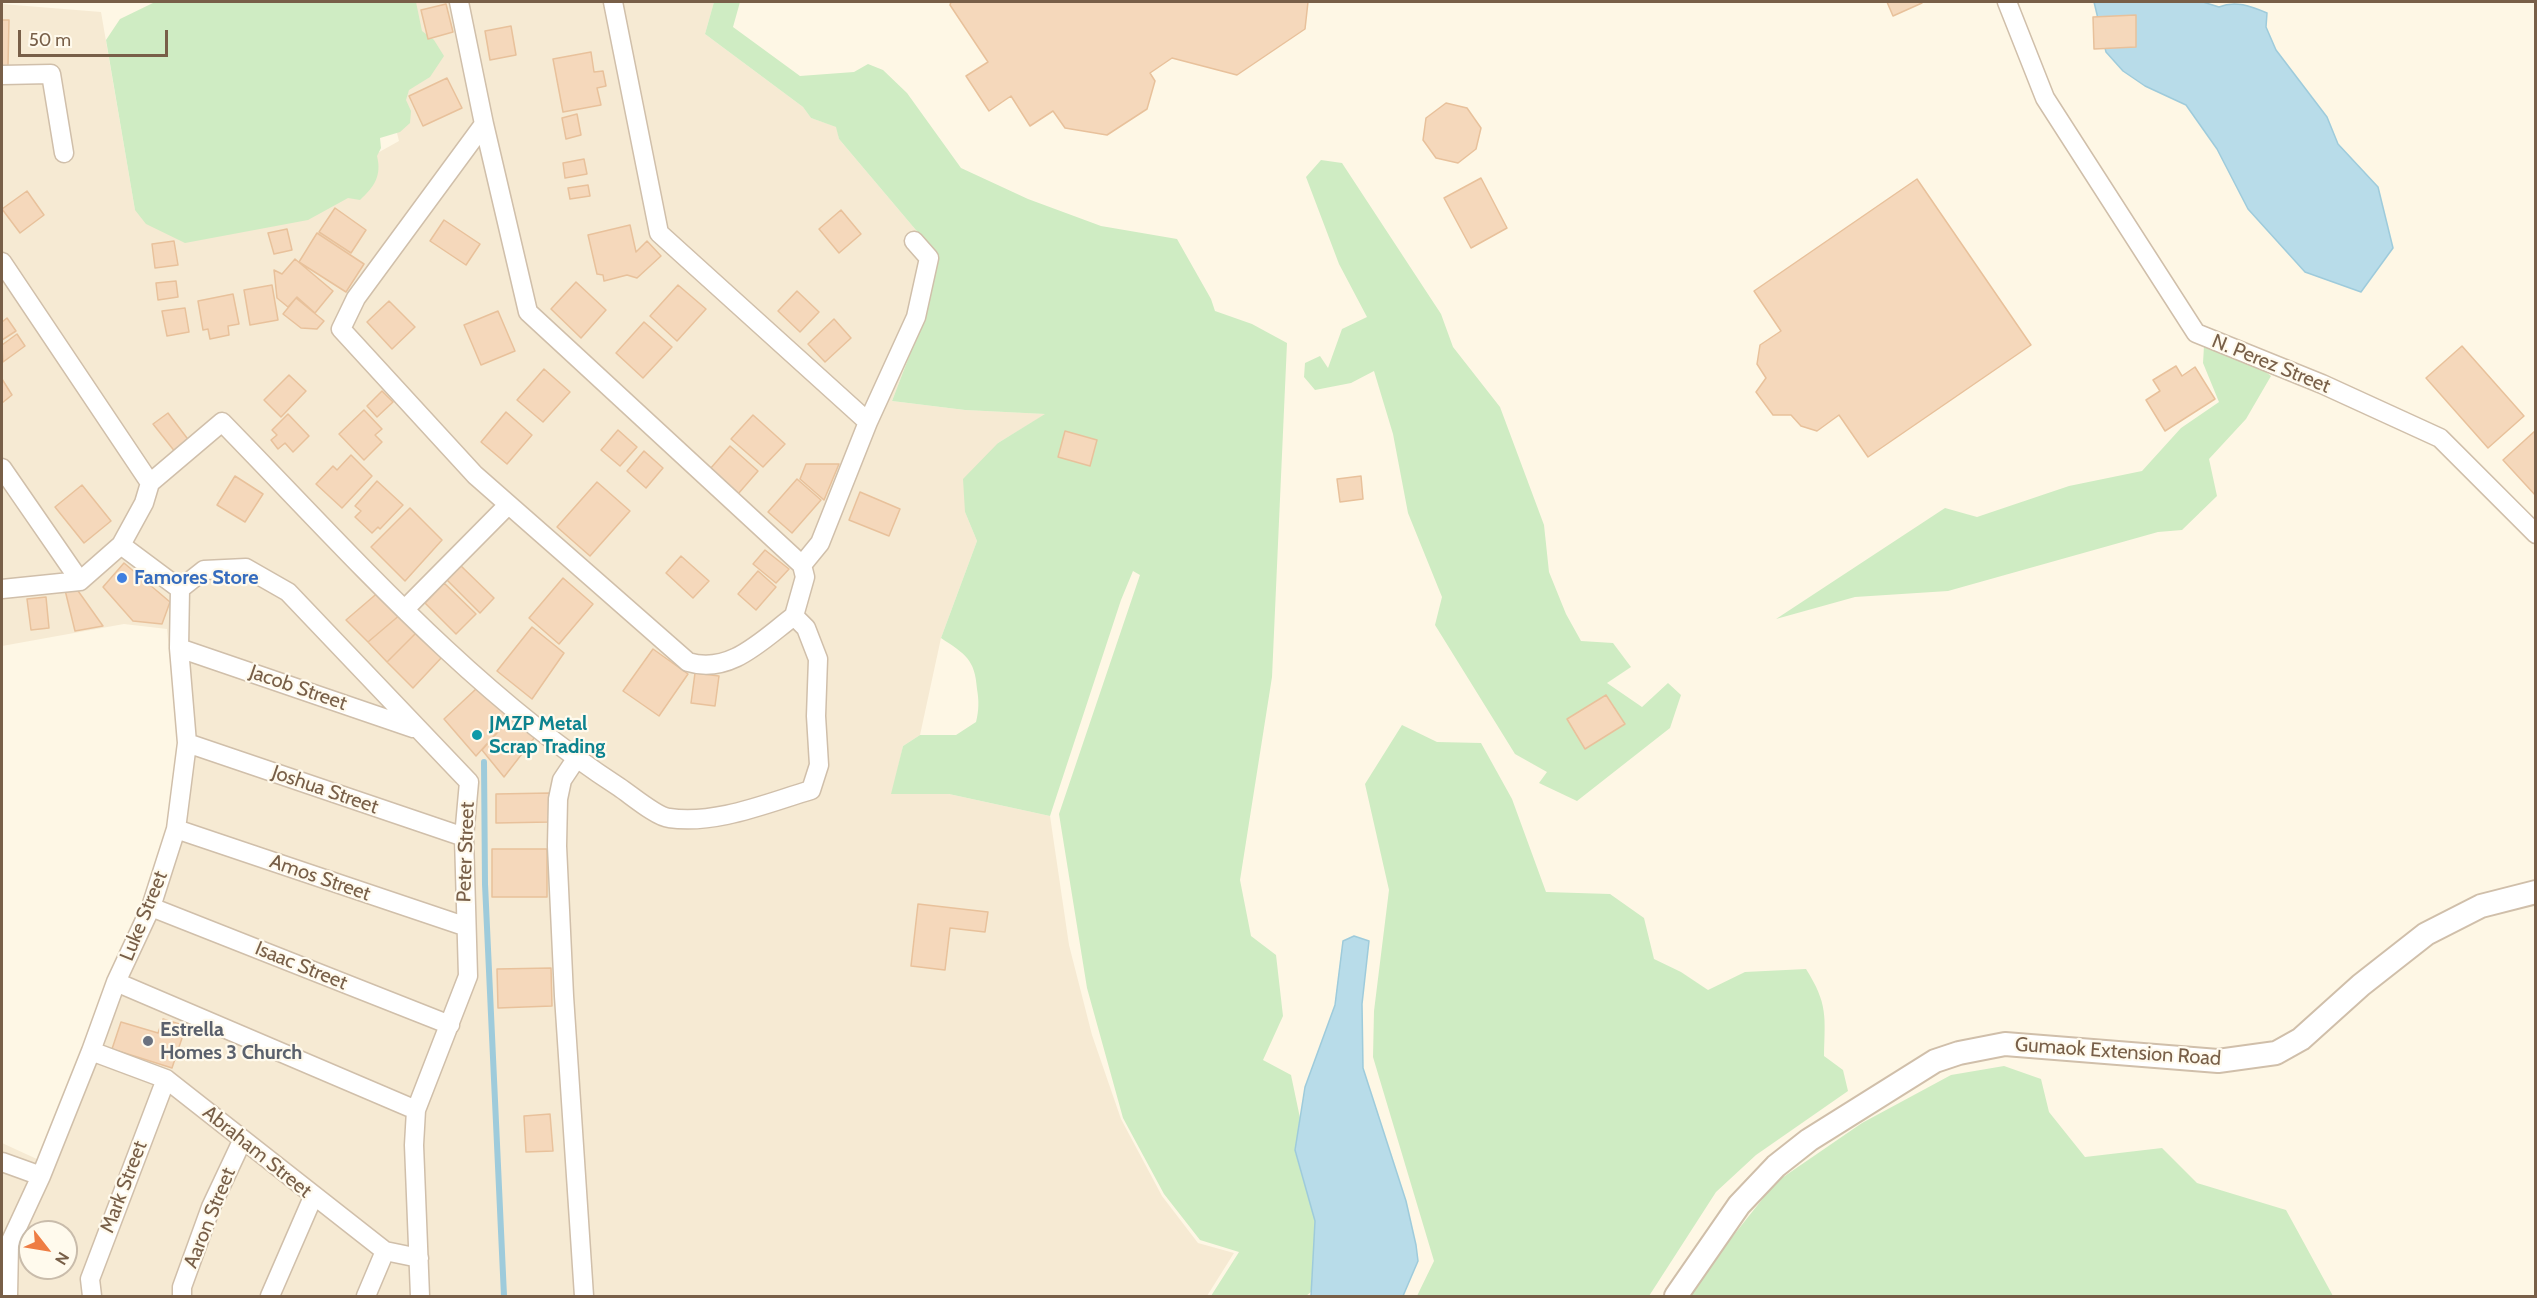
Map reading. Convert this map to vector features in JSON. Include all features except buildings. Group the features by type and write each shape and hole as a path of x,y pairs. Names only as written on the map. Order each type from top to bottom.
{"street":[{"path":"459,2 483,124 528,312 802,565 805,577 794,616 758,643 724,664 704,667 688,662 507,506 475,475 341,329 357,298 483,124"},
{"path":"613,2 659,233 868,422"},
{"name":"N. Perez Street","path":"2007,2 2045,98 2196,333 2322,384 2440,438 2535,534"},
{"path":"2,75 51,74 64,153"},
{"path":"802,565 820,543 868,422 916,317 929,258 914,241"},
{"path":"2,262 150,483"},
{"path":"2,589 80,581 121,545 144,502 150,483 222,422 470,674 576,759 667,818 698,818 741,810 811,790 819,765 816,716 818,659 806,628 794,616"},
{"path":"2,468 80,581"},
{"path":"405,609 507,506"},
{"path":"121,545 180,590"},
{"name":"Peter Street","path":"180,590 204,570 246,567 288,592 469,782 464,837 464,926 468,976 416,1110 414,1145 420,1296"},
{"name":"Luke Street","path":"8,1296 5,1245 41,1176 92,1051 116,982 151,907 176,829 187,743 179,648 180,590"},
{"name":"Jacob Street","path":"179,648 418,729"},
{"name":"Joshua Street","path":"187,743 464,837"},
{"path":"576,759 562,780 558,799 557,846 564,996 584,1296"},
{"name":"Amos Street","path":"176,829 464,926"},
{"name":"Gumaok Extension Road","path":"1676,1296 1739,1205 1776,1166 1809,1140 1935,1061 1959,1053 2005,1044 2218,1061 2276,1053 2301,1039 2361,985 2426,934 2481,906 2535,892"},
{"name":"Isaac Street","path":"151,907 450,1024"},
{"path":"116,982 416,1110"},
{"name":"Abraham Street","path":"92,1051 166,1078 242,1141 385,1251 419,1258"},
{"name":"Mark Street","path":"92,1296 90,1279 166,1078"},
{"name":"Aaron Street","path":"182,1296 182,1287 211,1207 242,1141"},
{"path":"2,1162 41,1176"},
{"path":"270,1296 313,1197"},
{"path":"366,1296 385,1251"}],"shaded area":[{"path":"364,2 714,2 705,34 803,107 811,118 837,127 839,139 937,255 923,320 892,401 965,410 1046,414 998,443 965,512 977,541 941,638 920,735 903,746 892,794 949,794 1050,816 1069,945 1092,1035 1121,1119 1162,1196 1198,1243 1234,1253 1207,1296 2,1296 2,1143 39,1160 144,906 169,826 178,743 167,629 124,624 2,646 2,4 101,12 135,210 300,196 399,141"}],"green space":[{"path":"155,2 416,2 422,31 434,40 444,56 430,77 409,90 406,100 411,111 410,123 400,132 380,138 381,148 377,156 378,175 373,186 360,200 348,198 308,220 185,243 146,224 135,210 106,40 120,19"},
{"path":"714,2 740,2 733,27 800,76 854,72 868,64 883,70 907,93 961,168 1028,199 1101,226 1177,239 1211,299 1215,311 1252,324 1287,343 1272,677 1240,880 1251,936 1276,955 1283,1016 1263,1060 1291,1075 1300,1118 1295,1151 1315,1221 1311,1292 1306,1296 1211,1296 1239,1252 1200,1240 1164,1194 1123,1118 1087,988 1059,814 1140,575 1133,571 1121,600 1050,816 949,794 891,794 903,746 920,735 956,735 976,722 978,702 974,671 962,653 941,638 977,541 965,512 963,479 998,443 1045,414 965,410 892,401 923,320 937,255 839,139 836,127 811,118 803,107 705,34"},
{"path":"1321,160 1342,163 1441,314 1453,347 1500,407 1544,525 1549,572 1566,614 1581,641 1613,643 1631,667 1607,683 1642,707 1668,683 1681,695 1670,728 1577,801 1539,783 1547,772 1515,754 1435,625 1442,597 1408,513 1393,434 1374,371 1351,383 1315,390 1304,377 1305,363 1320,356 1328,368 1342,329 1367,317 1339,264 1306,177"},
{"path":"2204,346 2249,358 2271,376 2246,419 2209,459 2217,496 2182,530 2158,532 1948,591 1855,597 1776,619 1945,508 1977,517 2069,486 2142,471 2181,428 2219,402 2203,363"},
{"path":"1402,725 1437,742 1481,743 1512,799 1546,892 1610,894 1644,918 1654,959 1681,972 1708,990 1745,972 1806,969 1822,1001 1825,1020 1824,1056 1843,1070 1848,1091 1756,1155 1716,1192 1649,1296 1417,1296 1434,1261 1373,1057 1374,1011 1389,890 1365,784"},
{"path":"2004,1066 2041,1079 2049,1112 2085,1157 2162,1148 2197,1183 2286,1210 2333,1296 1691,1296 1713,1261 1776,1182 1862,1123 1951,1075"}],"water":[{"path":"2094,2 2203,2 2219,7 2237,4 2267,13 2266,27 2276,50 2327,117 2338,144 2378,187 2393,248 2361,292 2305,272 2248,209 2217,149 2186,105 2145,86 2123,71 2106,52"},
{"path":"1354,936 1369,941 1362,1004 1363,1068 1406,1201 1416,1245 1418,1261 1403,1296 1311,1296 1315,1221 1295,1150 1305,1087 1335,1005 1343,941"}],"waterway":[{"path":"484,762 485,884 504,1296"}],"place":[{"name":"Famores Store","path":"122,578"},
{"name":"JMZP Metal Scrap Trading","path":"477,735"},
{"name":"Estrella Homes 3 Church","path":"148,1041"}]}
